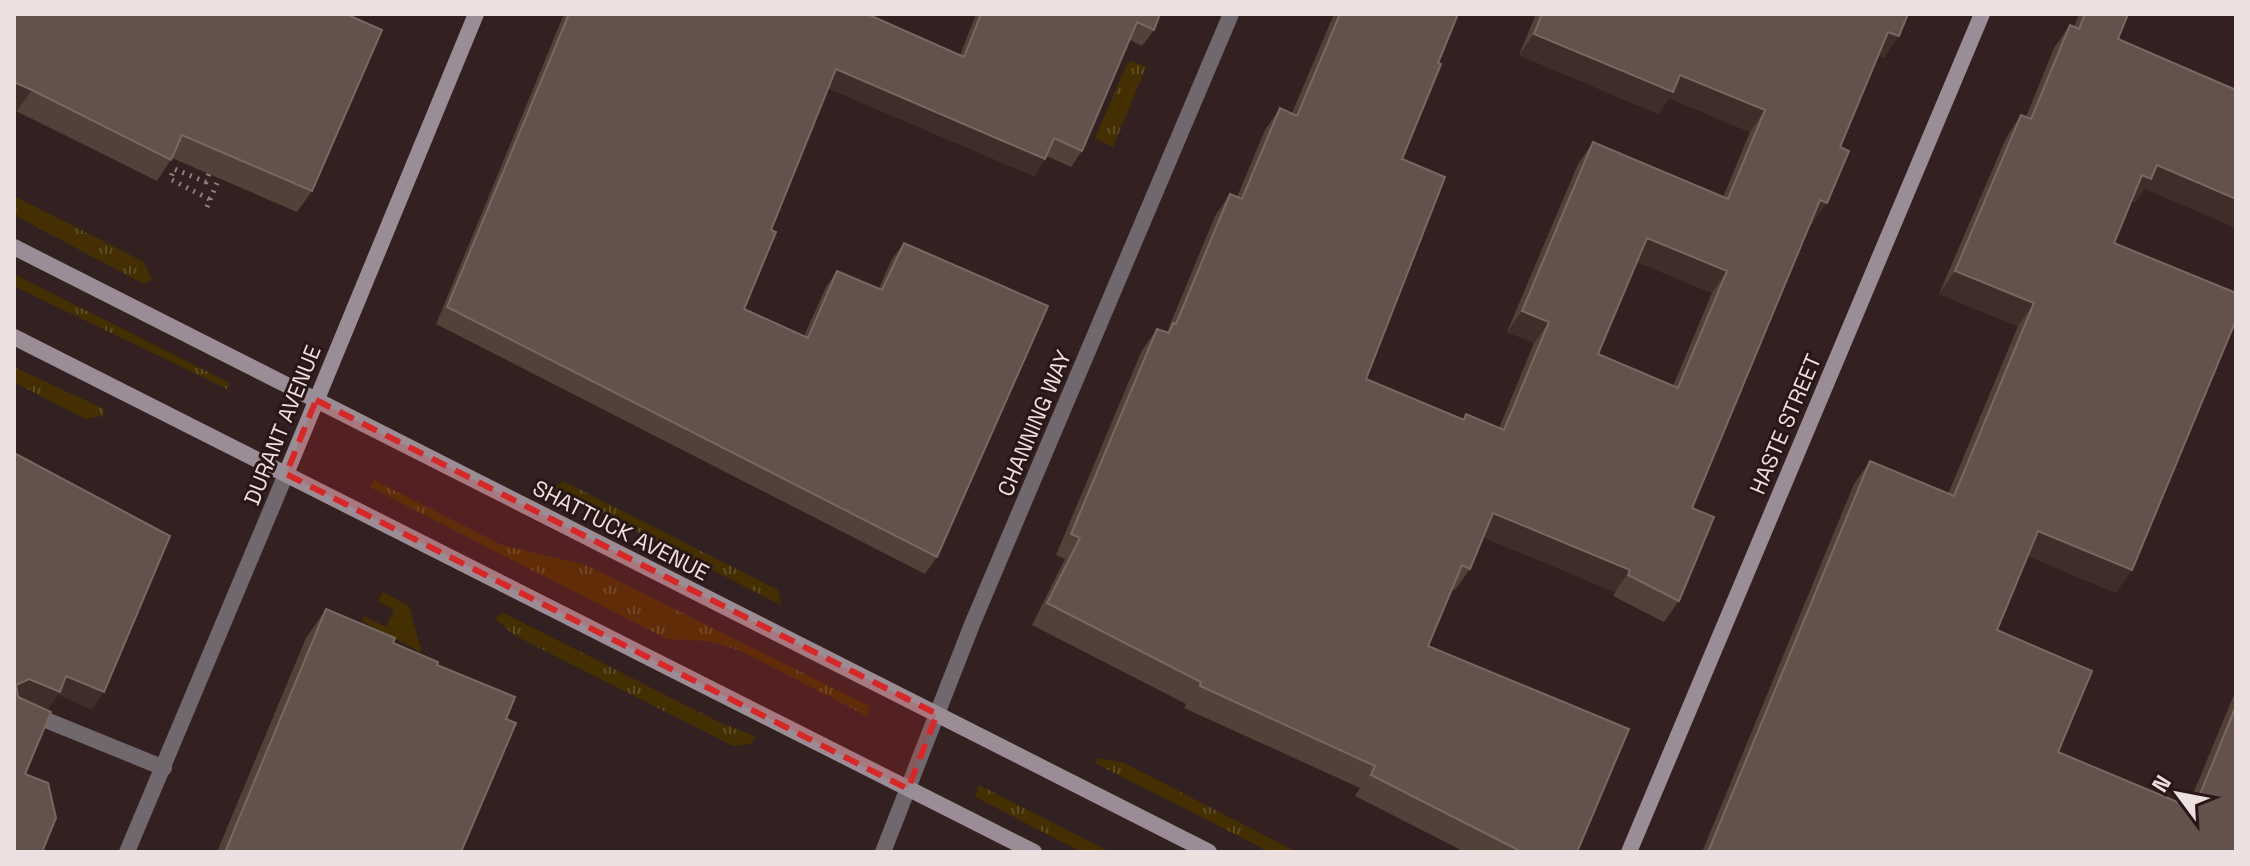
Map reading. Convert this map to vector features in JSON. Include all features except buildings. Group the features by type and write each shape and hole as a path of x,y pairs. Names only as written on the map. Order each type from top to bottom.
{"main road":[{"name":"DURANT AVENUE","path":"286,474 476,14"},
{"name":"HASTE STREET","path":"1629,852 1982,14"},
{"name":"SHATTUCK AVENUE","path":"14,247 1209,852"},
{"path":"14,337 1034,852"}],"street":[{"name":"CHANNING WAY","path":"883,852 937,714 1231,14"},
{"name":"DURANT AVENUE","path":"127,852 286,474"},
{"path":"14,707 164,768"}],"path":[{"path":"209,174 206,182 174,169 170,179 209,204 219,178"}],"highlighted area":[{"path":"316,400 485,484 937,714 908,789 805,738 286,474"}],"green space":[{"path":"1132,61 1146,67 1113,147 1095,138 1127,64"},
{"path":"14,196 144,262 152,280 144,284 14,215"},
{"path":"14,274 230,383 227,389 14,286"},
{"path":"14,367 104,409 103,416 85,419 14,382"},
{"path":"374,480 502,545 586,565 869,706 867,716 739,650 708,641 667,639 370,487"},
{"path":"563,481 778,590 781,605 553,489"},
{"path":"383,592 409,606 422,653 362,621 364,616 386,627 394,610 378,601"},
{"path":"503,613 723,724 755,736 752,744 733,746 514,635 495,618"},
{"path":"1098,758 1124,763 1297,852 1270,852 1095,763"},
{"path":"979,785 1110,852 1082,852 975,797"}]}
